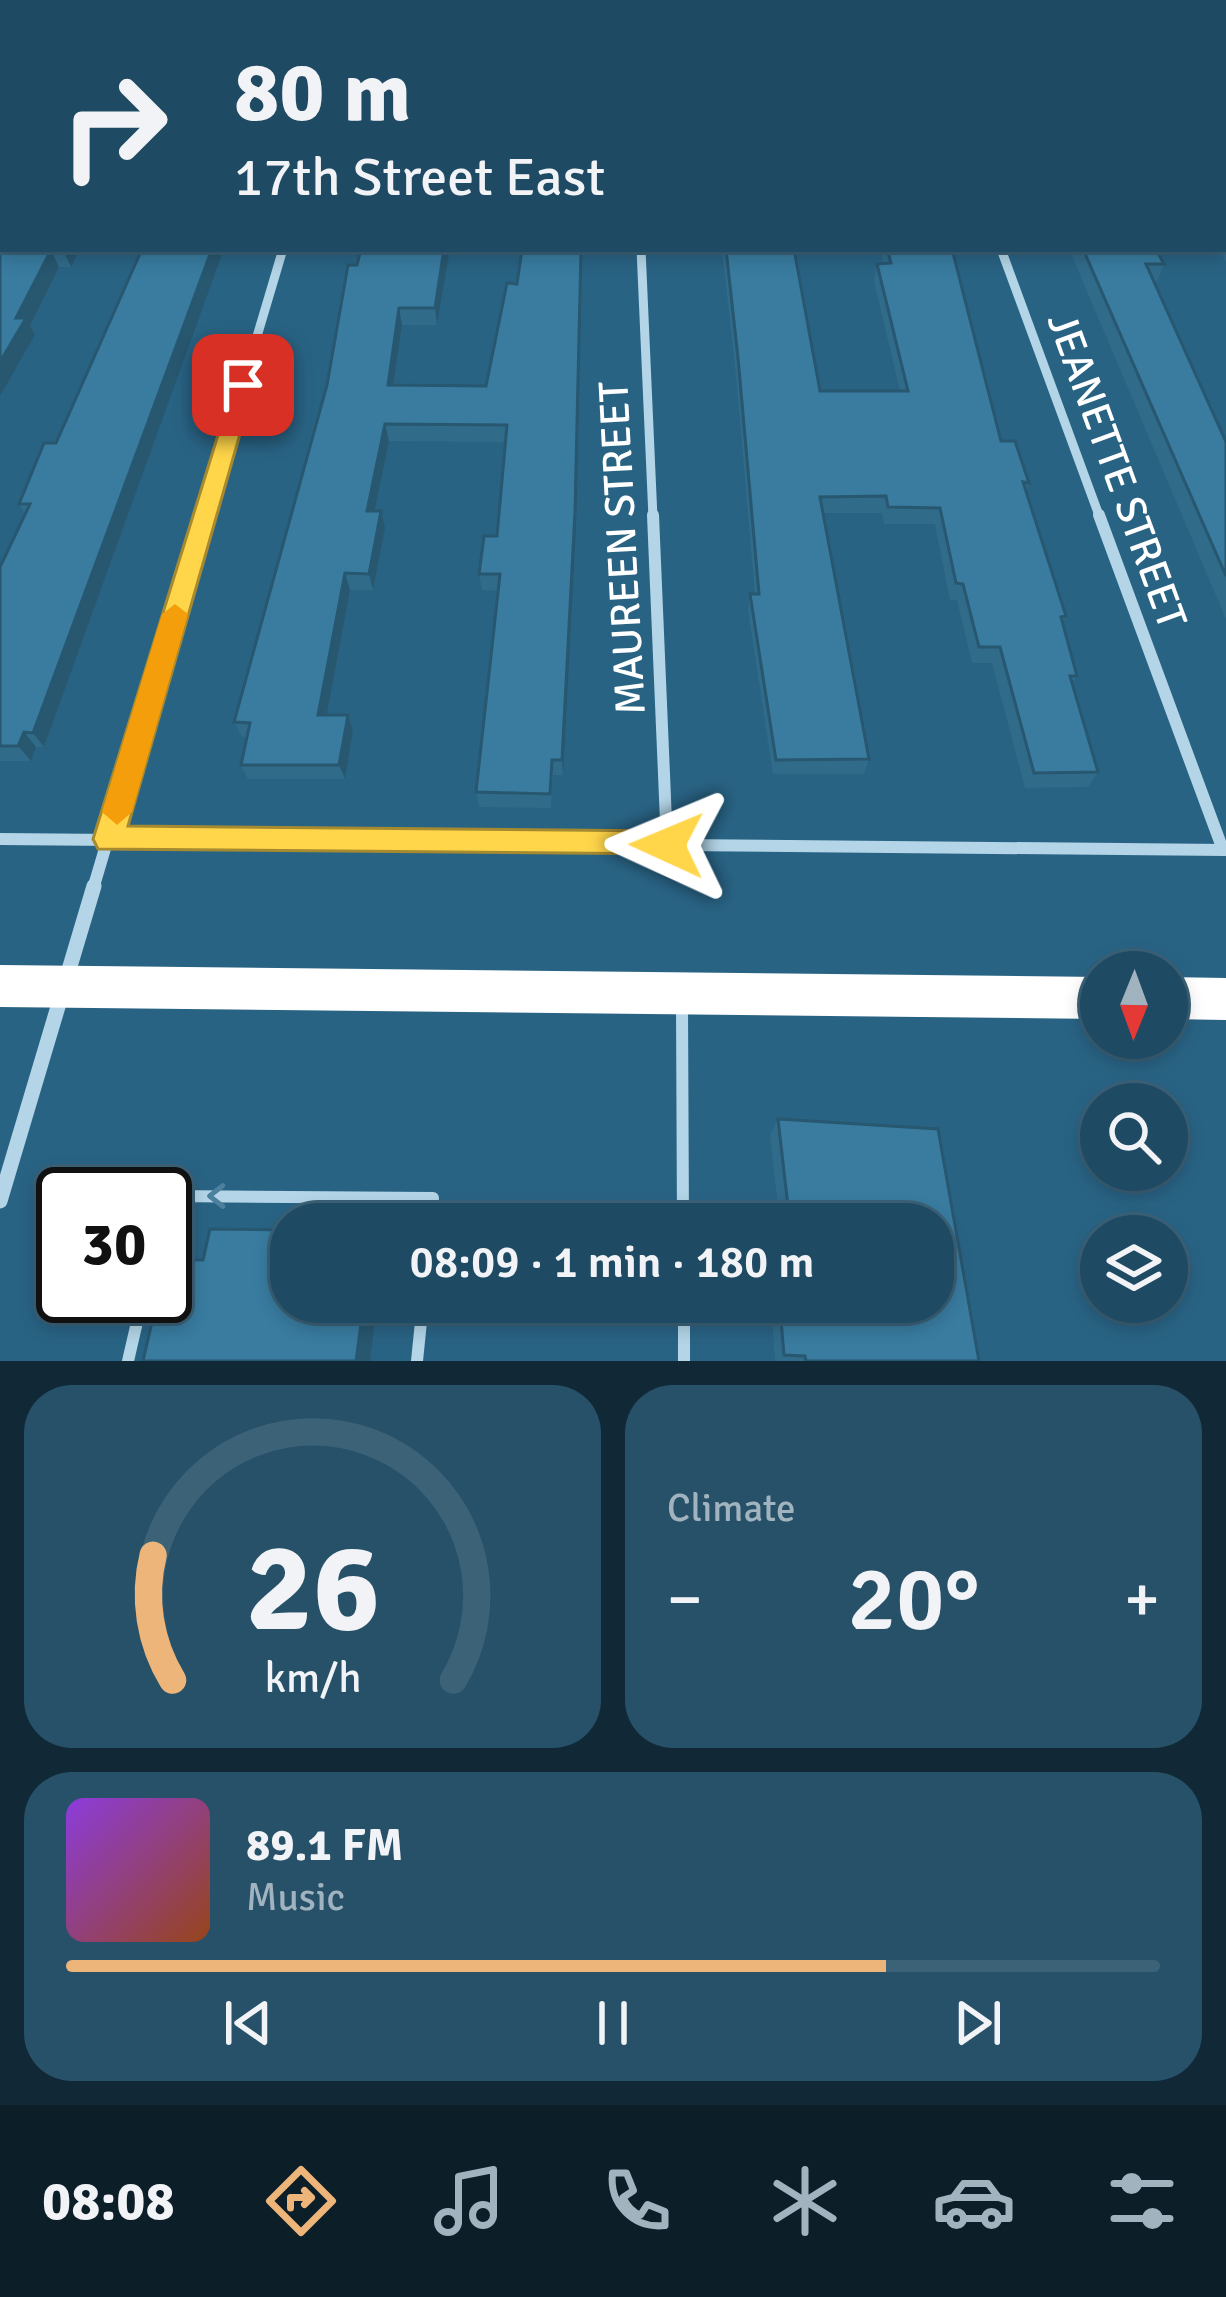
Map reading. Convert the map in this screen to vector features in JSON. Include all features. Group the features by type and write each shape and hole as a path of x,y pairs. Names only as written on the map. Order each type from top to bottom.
{"highway":[{"path":"0,986 1080,998"},
{"path":"1188,998 1226,999"}],"street":[{"path":"0,1201 282,252"},
{"name":"MAUREEN STREET","path":"641,252 667,845"},
{"name":"JEANETTE STREET","path":"1002,252 1224,850"},
{"path":"0,839 1224,850"}],"lane":[{"path":"682,993 683,1203"},
{"path":"192,1196 434,1198 433,1203"},
{"path":"128,1361 137,1323"},
{"path":"417,1361 421,1323"},
{"path":"684,1323 684,1361"}],"building":[{"path":"0,252 50,252 16,318 26,318 0,362"},
{"path":"141,252 211,252 33,733 24,732 18,746 0,746 0,567 30,504 19,504 44,443 56,443"},
{"path":"360,252 444,252 435,308 399,308 388,385 486,386 507,283 517,284 522,252 581,252 575,512 562,760 552,760 550,794 476,792 500,574 479,574 484,536 497,536 507,425 385,424 367,511 381,511 369,574 345,573 318,715 348,715 339,765 241,765 250,723 234,722 327,385 348,265 357,265"},
{"path":"726,252 795,252 820,391 908,391 877,264 891,263 888,252 953,252 1001,441 1015,441 1029,483 1023,482 1066,616 1061,617 1077,676 1070,676 1098,772 1034,773 1000,647 979,647 963,584 956,583 940,508 888,507 886,496 820,497 869,759 776,760 750,594 759,594"},
{"path":"1084,252 1158,252 1164,264 1146,264 1226,442 1226,576"},
{"path":"778,1119 938,1129 951,1203 788,1203"},
{"path":"954,1220 979,1361 806,1361 805,1356 784,1355 781,1323 954,1323"},
{"path":"210,1229 270,1230 270,1323 361,1323 356,1361 143,1361 152,1323 192,1323 192,1260 203,1260"}],"slow traffic":[{"path":"117,812 175,614"}],"route":[{"path":"243,385 109,839 667,845"}]}
